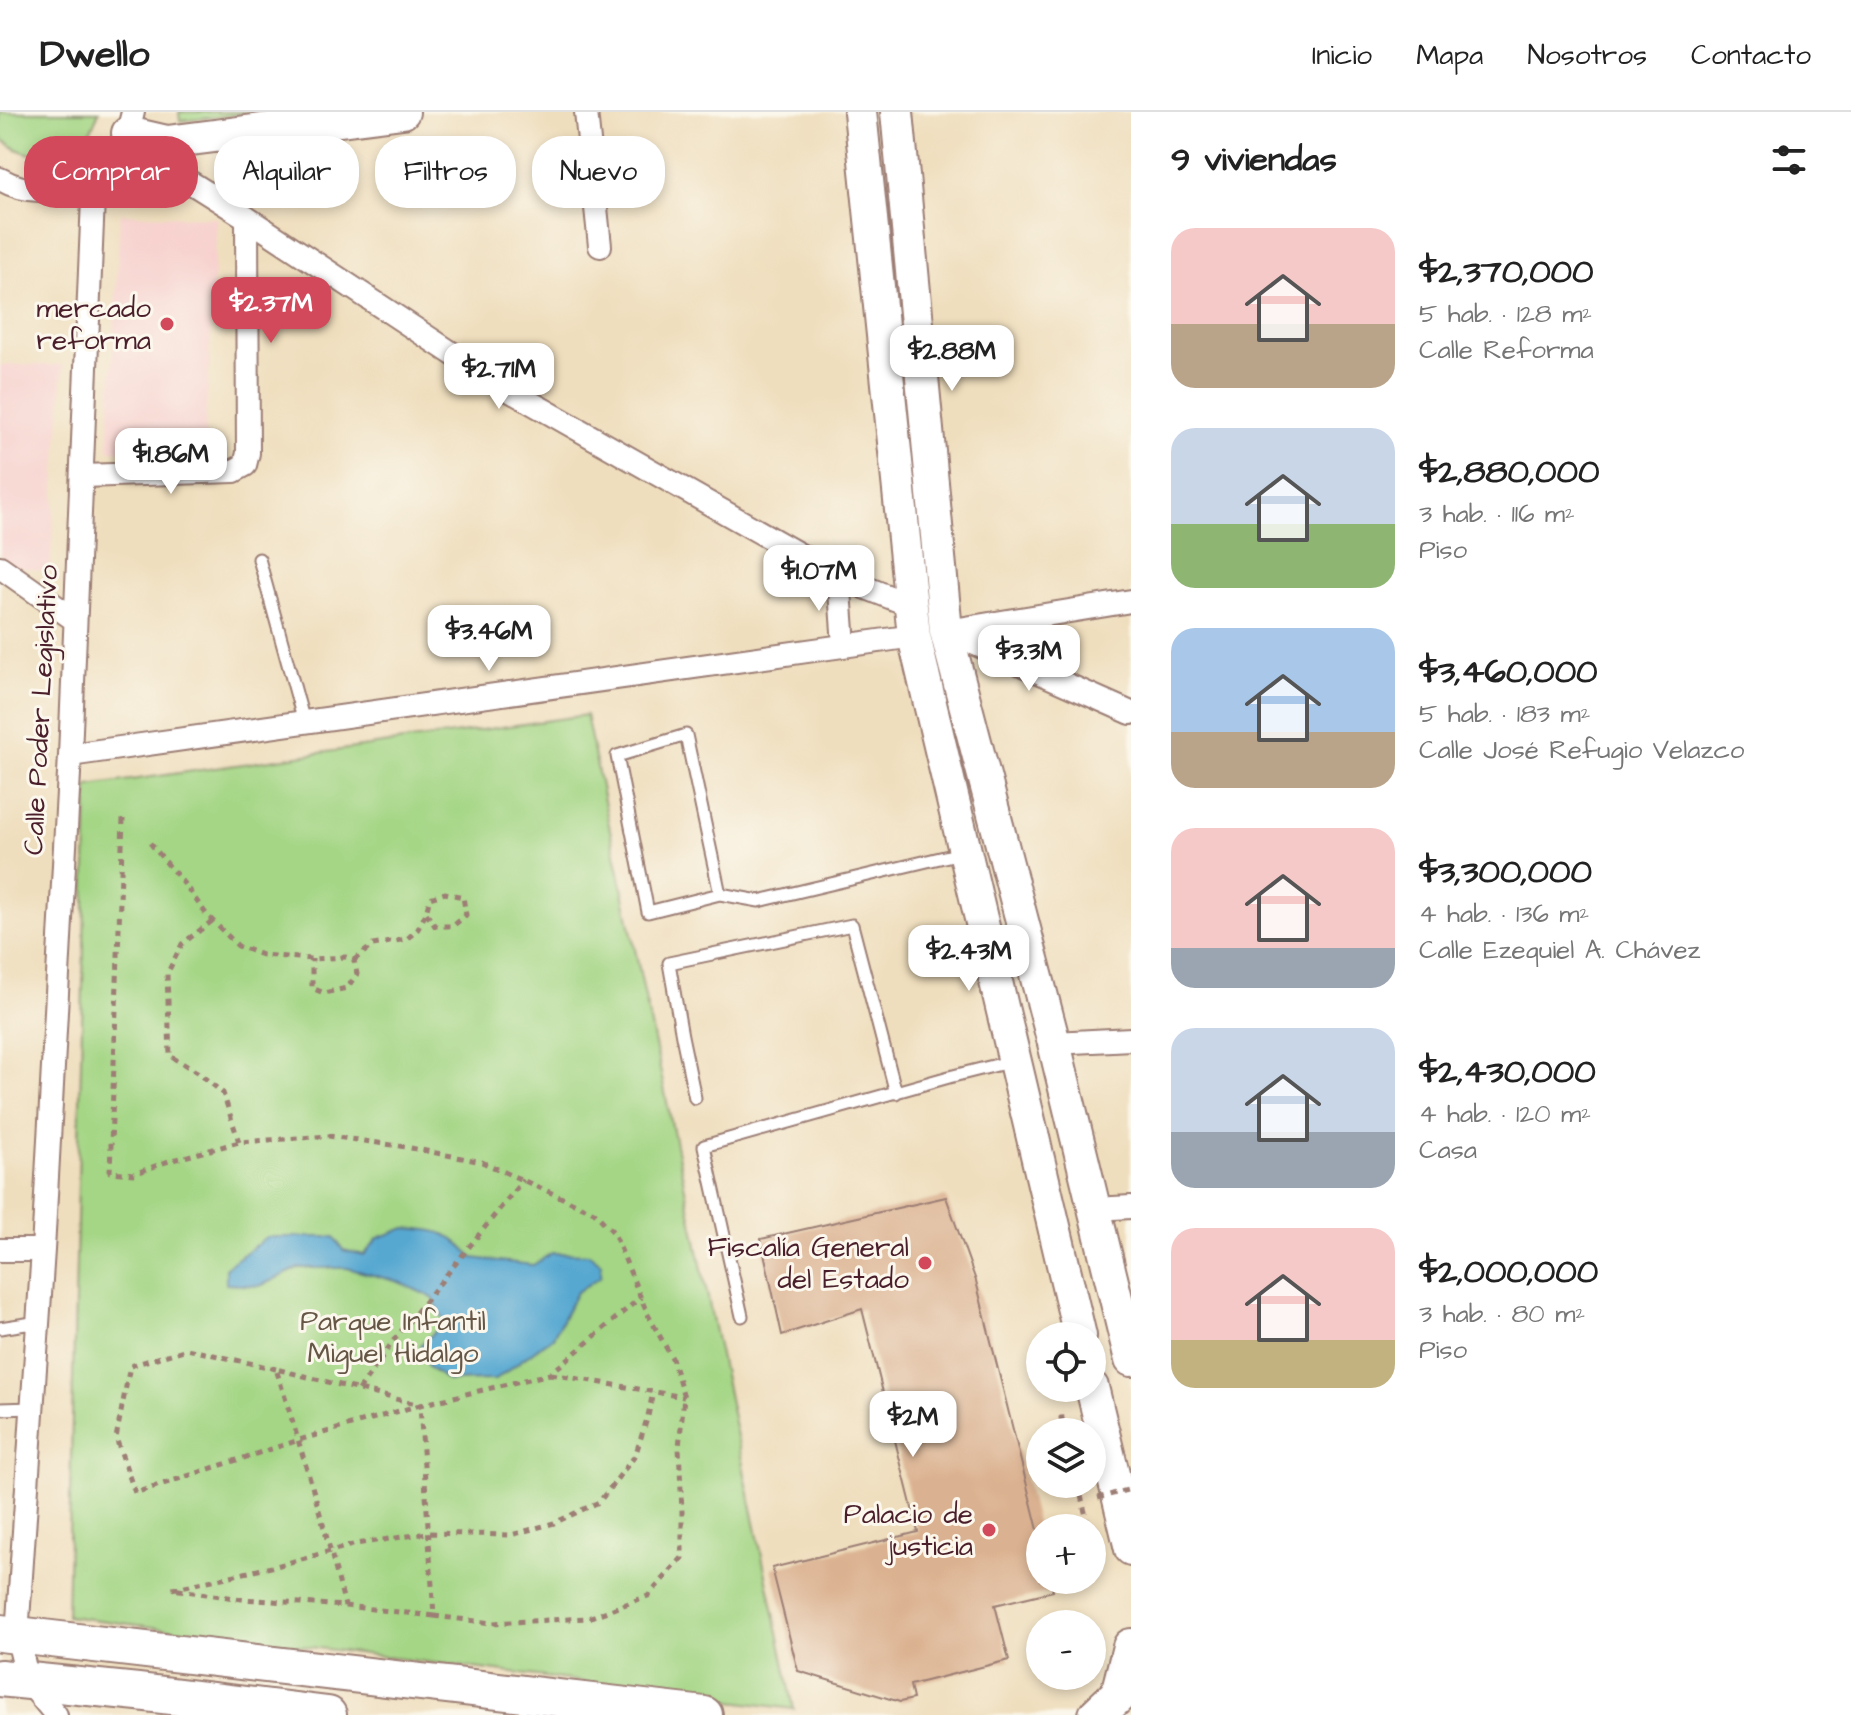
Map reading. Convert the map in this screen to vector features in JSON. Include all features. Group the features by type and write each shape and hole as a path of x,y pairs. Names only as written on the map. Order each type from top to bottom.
{"main road":[{"path":"128,129 167,142 403,112"},
{"path":"860,112 913,621 1077,1322"},
{"path":"897,112 946,631 1054,1043 1131,1360"},
{"path":"1096,1402 1131,1549"},
{"path":"9,1634 704,1715"},
{"path":"1097,1715 1119,1694 1131,1647"},
{"path":"14,1680 139,1698 328,1715"}],"street":[{"path":"586,112 600,246"},
{"path":"128,129 174,172 500,385 913,621"},
{"path":"2,182 24,188"},
{"name":"Calle Poder Legislativo","path":"56,1715 14,1680 9,1634 39,1322 70,755 93,208"},
{"path":"83,476 234,471 245,465 248,453 247,218"},
{"path":"2,573 75,620"},
{"path":"839,577 844,645"},
{"path":"946,631 1131,601"},
{"path":"70,755 844,645 913,621"},
{"path":"946,631 1131,713"},
{"path":"1054,1043 1131,1039"},
{"path":"1095,1209 1131,1207"},
{"path":"0,1250 43,1250"}],"lane":[{"path":"259,559 304,722"},
{"path":"720,894 686,735 617,756 648,912 720,894 759,901 965,853"},
{"path":"695,1098 669,963 852,925 896,1093"},
{"path":"742,1316 704,1146 1013,1060"},
{"path":"0,1328 39,1322"},
{"path":"0,1409 33,1408"}],"path":[{"path":"123,819 110,1172 134,1174 239,1142 329,1136 482,1162 594,1212 614,1233 641,1297 672,1358 684,1397 679,1447 682,1558 648,1596 588,1618 492,1623 345,1606 242,1599 172,1589 356,1544 428,1533 511,1535 554,1523 599,1502 635,1456 653,1392"},
{"path":"150,843 212,921 238,946 262,955 312,959 346,957 354,960"},
{"path":"354,960 373,945 407,939 418,929 430,898 445,893 463,897 466,915 453,926 435,926 426,913"},
{"path":"212,921 182,944 167,974 170,1056 223,1093 239,1142"},
{"path":"312,959 312,988 324,993 347,988 357,974 354,960"},
{"path":"359,1390 394,1340 523,1180"},
{"path":"550,1374 641,1297"},
{"path":"420,1405 187,1349 130,1366 116,1438 135,1493 420,1405 550,1374 684,1397"},
{"path":"276,1369 345,1606"},
{"path":"420,1405 434,1616"},
{"path":"1106,1496 1131,1489"}],"shaded area":[{"path":"120,214 217,218 204,453 108,450"},
{"path":"0,365 63,365 50,572 12,566 0,555"}],"green space":[{"path":"0,112 99,112 86,136 24,136 24,152 0,137"},
{"path":"179,112 264,112 180,121"},
{"name":"Parque Infantil Miguel Hidalgo","path":"586,715 794,1709 67,1616 88,786"}],"water":[{"path":"405,1228 450,1237 473,1258 533,1265 552,1253 589,1254 601,1263 601,1276 577,1292 553,1337 495,1380 448,1381 428,1367 420,1345 445,1323 433,1298 399,1282 347,1268 299,1268 260,1286 226,1284 226,1267 267,1237 334,1237 343,1250 364,1255 378,1238"}],"building":[{"path":"946,1197 976,1281 1026,1482 1026,1498 1030,1498 1034,1514 1026,1514 1026,1594 1041,1594 995,1605 1009,1660 910,1685 913,1699 900,1702 798,1671 772,1568 918,1532 862,1309 782,1335 761,1239"}],"place":[{"name":"mercado reforma","path":"167,324"},
{"name":"Fiscalía General del Estado","path":"925,1263"},
{"name":"Palacio de justicia","path":"989,1530"}]}
